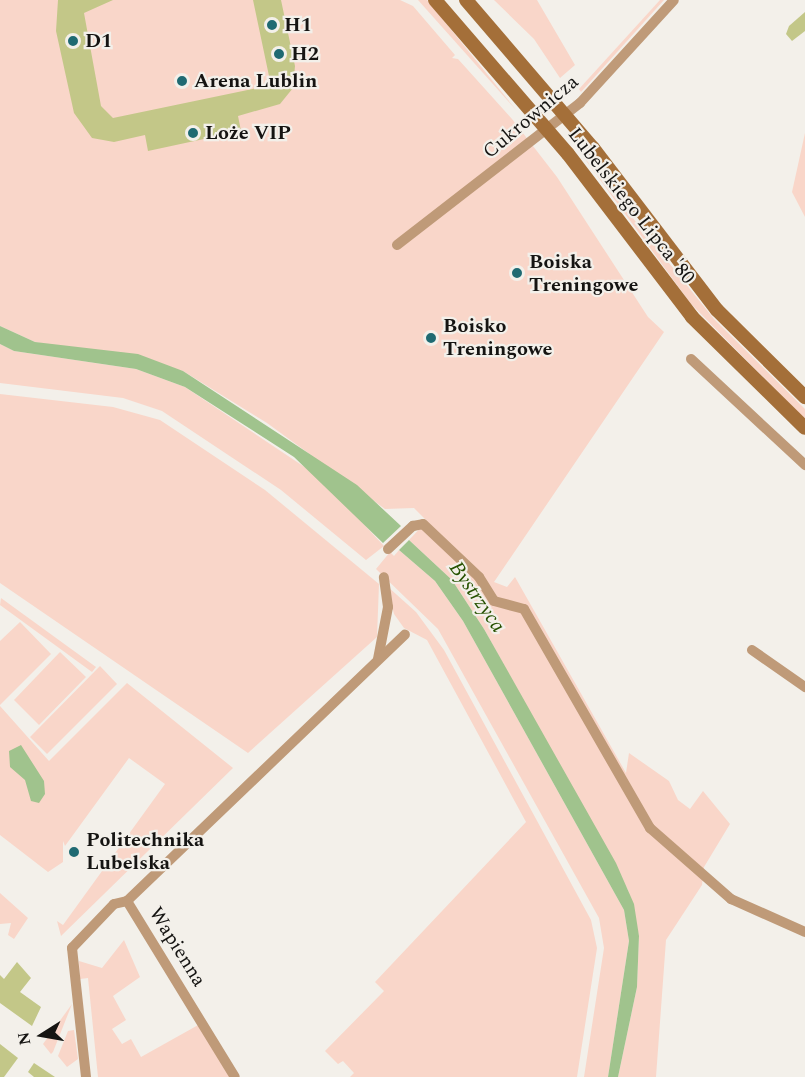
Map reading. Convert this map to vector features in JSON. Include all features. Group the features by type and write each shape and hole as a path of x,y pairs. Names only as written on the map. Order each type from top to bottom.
{"main road":[{"name":"Lubelskiego Lipca '80","path":"435,0 548,130 692,317 805,428"},
{"name":"Lubelskiego Lipca '80","path":"466,0 566,116 717,310 805,397"}],"street":[{"name":"Cukrownicza","path":"397,245 566,116 674,0"},
{"path":"691,359 805,465"},
{"path":"388,549 406,531 423,524 479,577 494,601 524,609 632,798 667,845 731,899 805,932"},
{"path":"378,660 388,607 384,577"},
{"path":"127,901 405,634"},
{"path":"753,650 805,687"},
{"name":"Wapienna","path":"86,1077 72,948 114,904 127,901 235,1077"}],"shaded area":[{"path":"0,0 400,0 413,6 455,55 452,58 458,59 512,119 557,177 648,317 664,332 494,582 507,587 515,577 626,773 629,753 669,781 678,800 690,809 703,791 730,824 704,867 702,885 666,940 656,1077 618,1077 637,987 639,936 628,890 484,629 452,580 409,540 427,521 414,508 385,509 267,423 183,371 35,342 0,326"},
{"path":"418,0 427,0 517,111"},
{"path":"494,0 537,0 575,65 560,78 534,39"},
{"path":"660,0 664,0 581,92 579,89"},
{"path":"805,133 805,217 792,192"},
{"path":"579,151 714,319 805,409 805,419 691,304"},
{"path":"0,326 35,342 138,354 183,371 357,485 401,526 383,543 294,457 185,387 136,369 14,351 0,344"},
{"path":"0,344 14,351 136,369 185,387 321,478 384,546 366,560 281,490 162,411 123,398 0,383"},
{"path":"0,394 113,407 160,420 265,490 379,584 377,637 248,753 0,583"},
{"path":"409,540 452,580 484,629 616,863 634,904 639,936 637,987 618,1077 608,1077 629,941 624,910 463,621 435,581 399,550"},
{"path":"399,550 435,581 463,621 624,910 629,941 608,1077 584,1077 604,948 599,918 438,629 376,569 390,552 394,556"},
{"path":"387,586 416,612 444,650 591,920 597,948 577,1077 350,1077 354,1073 343,1061 338,1064 325,1051 384,991 375,982 526,822 427,640 404,628 394,614"},
{"path":"1,598 96,667 92,672 0,605"},
{"path":"20,622 51,654 0,705 0,641"},
{"path":"60,652 86,677 39,725 14,700"},
{"path":"100,666 117,684 47,754 30,737"},
{"path":"127,683 233,768 61,936 57,921 63,925 165,784 129,758 65,846 63,841 63,862 48,872 0,835 0,706 49,761"},
{"path":"21,745 44,781 45,794 39,803 31,801 25,780 10,767 9,751"},
{"path":"0,893 28,918 14,939 8,935 11,923 0,924"},
{"path":"124,940 140,977 113,996 126,1020 112,1029 122,1044 131,1039 141,1057 200,1024 230,1077 98,1077 88,978 80,979 79,961 102,968"},
{"path":"72,1004 53,1052 51,1054 43,1044"},
{"path":"74,1030 78,1059 67,1067 58,1056 68,1031"}],"building":[{"path":"58,0 113,0 84,13 101,106 113,118 262,87 269,76 253,0 281,0 295,66 293,88 280,104 238,116 241,131 148,151 145,135 114,142 92,138 74,113 56,31"},
{"path":"805,12 805,31 792,41 786,34 789,26"},
{"path":"17,962 31,978 20,992 41,1007 32,1026 0,1003 0,975 4,979"},
{"path":"0,1044 18,1058 4,1077 0,1077"},
{"path":"34,1063 55,1077 34,1077 28,1072"}],"place":[{"name":"H1","path":"272,25"},
{"name":"D1","path":"73,41"},
{"name":"H2","path":"279,54"},
{"name":"Arena Lublin","path":"182,81"},
{"name":"Loże VIP","path":"193,133"},
{"name":"Boiska Treningowe","path":"517,273"},
{"name":"Boisko Treningowe","path":"431,338"},
{"name":"Politechnika Lubelska","path":"74,852"}],"water label":[{"name":"Bystrzyca","path":"477,597"}]}
